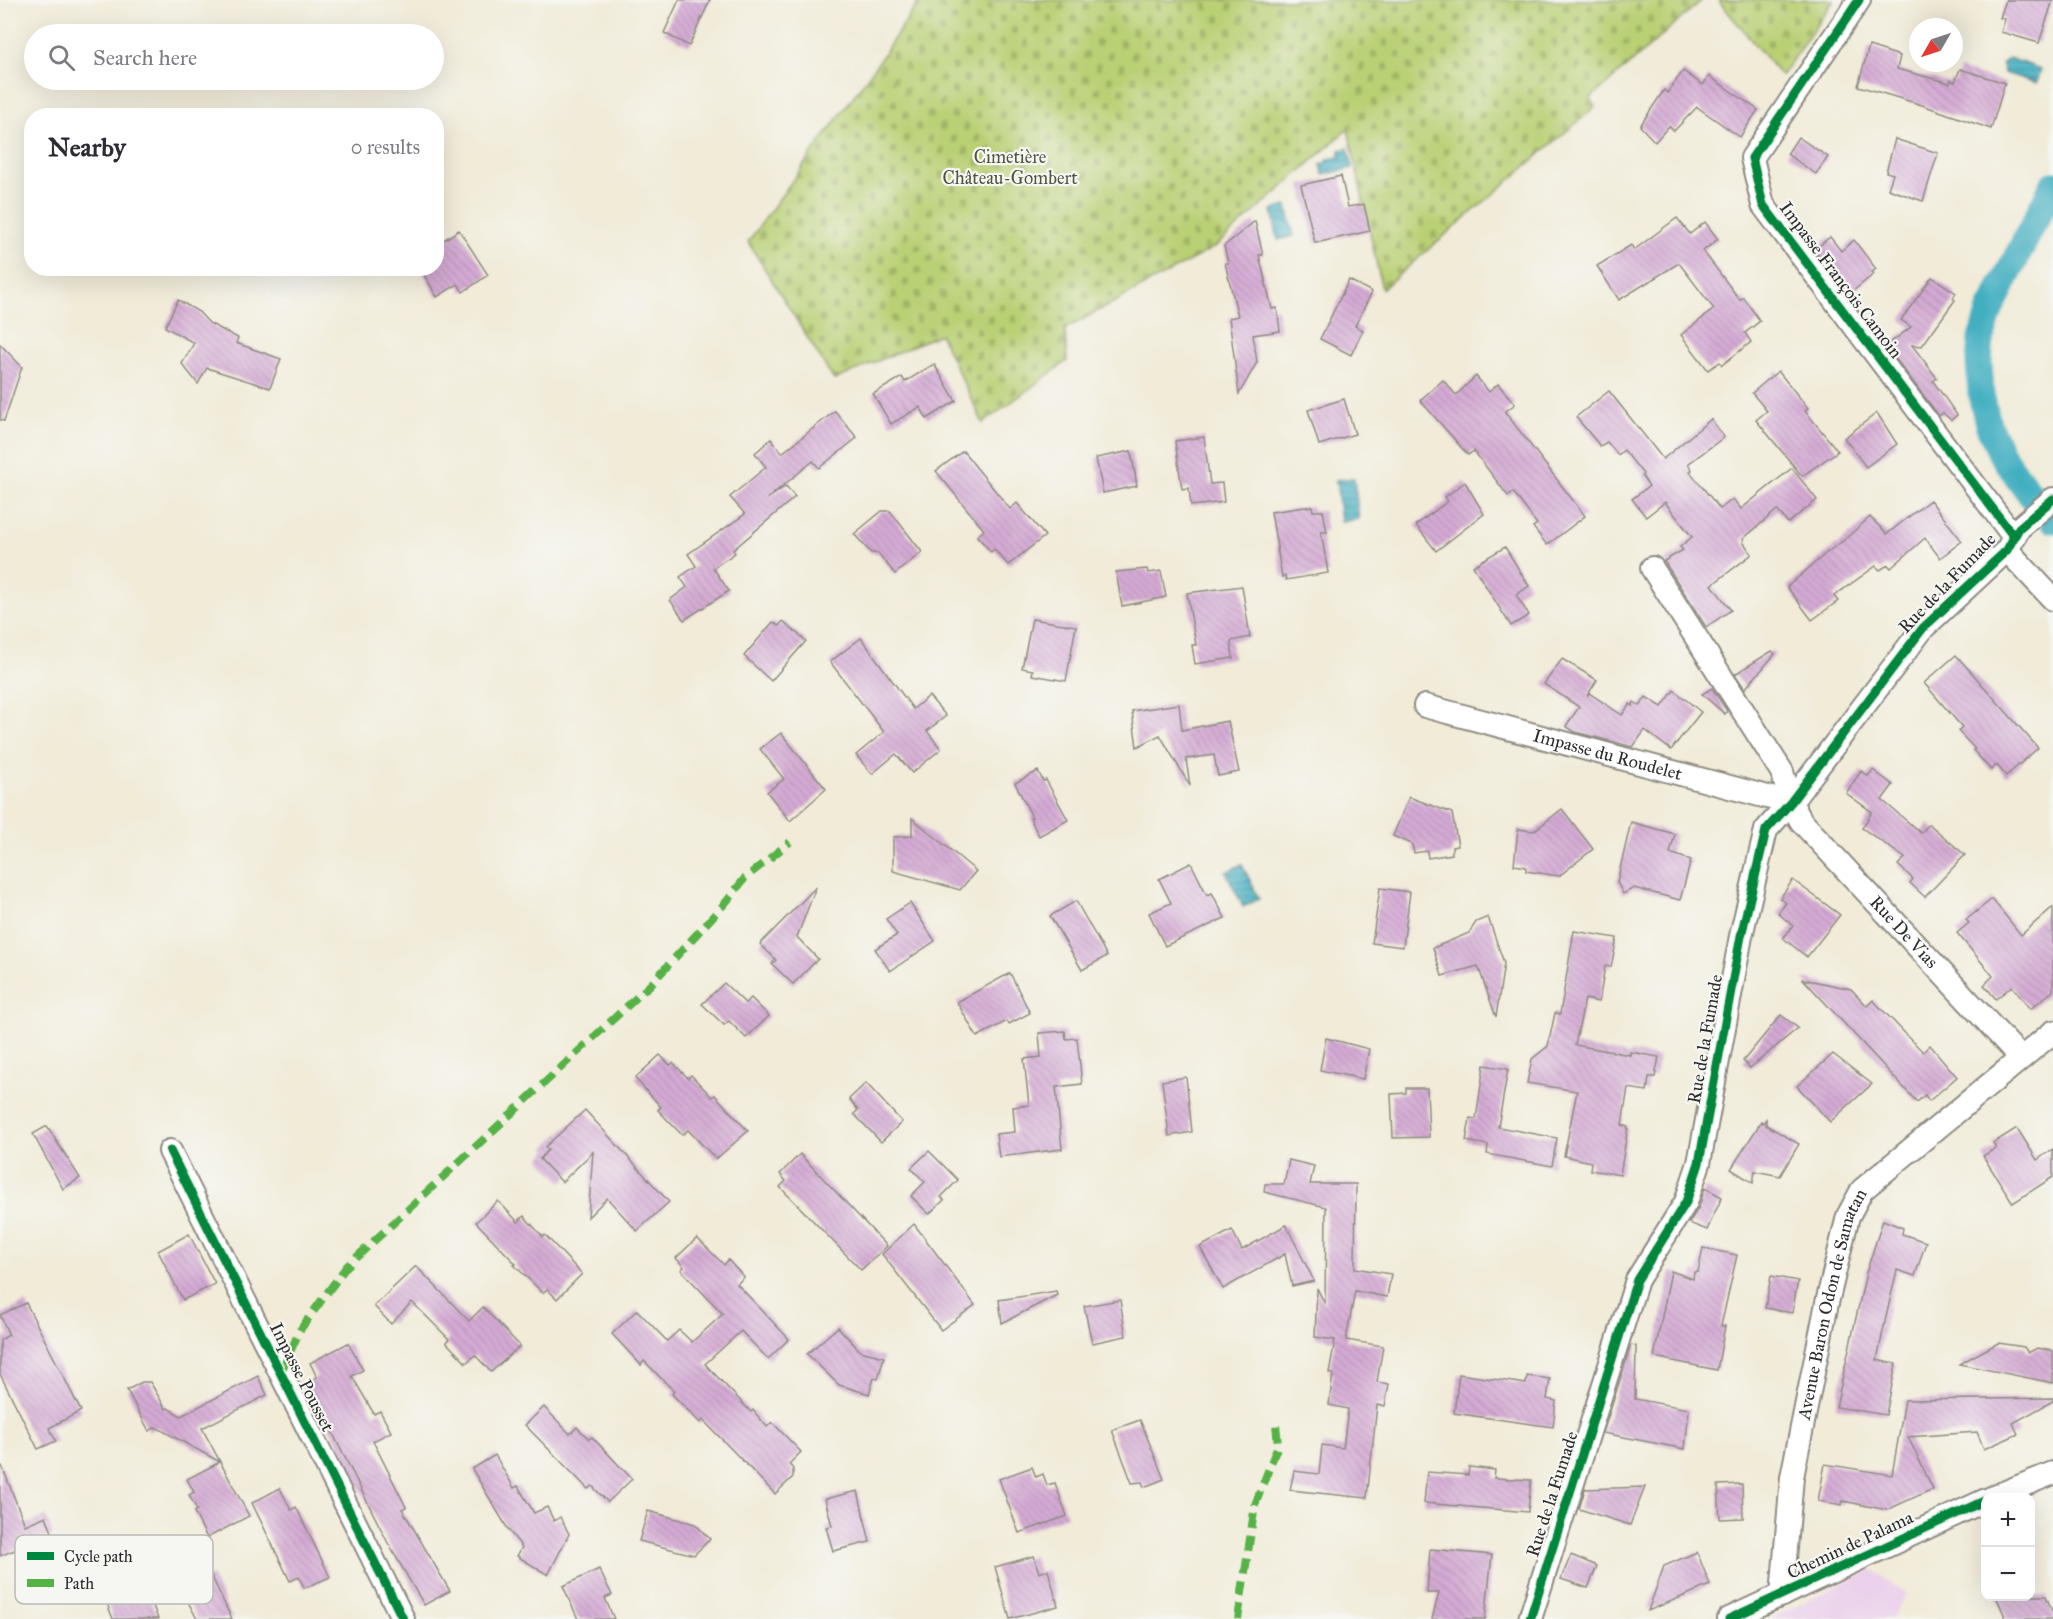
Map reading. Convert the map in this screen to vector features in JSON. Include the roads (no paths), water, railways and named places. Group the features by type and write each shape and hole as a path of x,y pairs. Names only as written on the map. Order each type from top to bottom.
{"street":[{"name":"Impasse François Camoin","path":"1859,0 1752,158 1763,205 2013,539 2053,599"},
{"name":"Rue de la Fumade","path":"1530,1619 1637,1280 1686,1202 1699,1163 1741,936 1766,830 1791,802 1923,628 2053,499"},
{"name":"Rue De Vias","path":"1652,568 1782,772 1791,802 1801,821 2021,1058"},
{"name":"Impasse du Roudelet","path":"1425,706 1791,802"},
{"name":"Avenue Baron Odon de Samatan","path":"1782,1595 1792,1477 1827,1303 1848,1216 1862,1190 2053,1032"},
{"name":"Impasse Pousset","path":"170,1151 403,1619"},
{"path":"2001,1493 2053,1473"},
{"name":"Chemin de Palama","path":"1729,1619 1981,1502"}],"water":[{"path":"2009,58 2041,69 2037,83 2004,73 2002,64"},
{"path":"1348,148 1353,168 1323,175 1321,164 1328,162 1327,159 1340,157 1340,150"},
{"path":"1287,206 1294,236 1278,240 1272,210"},
{"path":"1354,478 1359,519 1341,522 1336,480"},
{"path":"1242,864 1259,899 1243,907 1226,872"}],"waterway":[{"path":"2036,502 2001,454 1988,424 1981,394 1979,362 1981,339 1990,310 2053,185"}],"park label":[{"name":"Cimetière Château-Gombert","path":"1010,167"}]}
